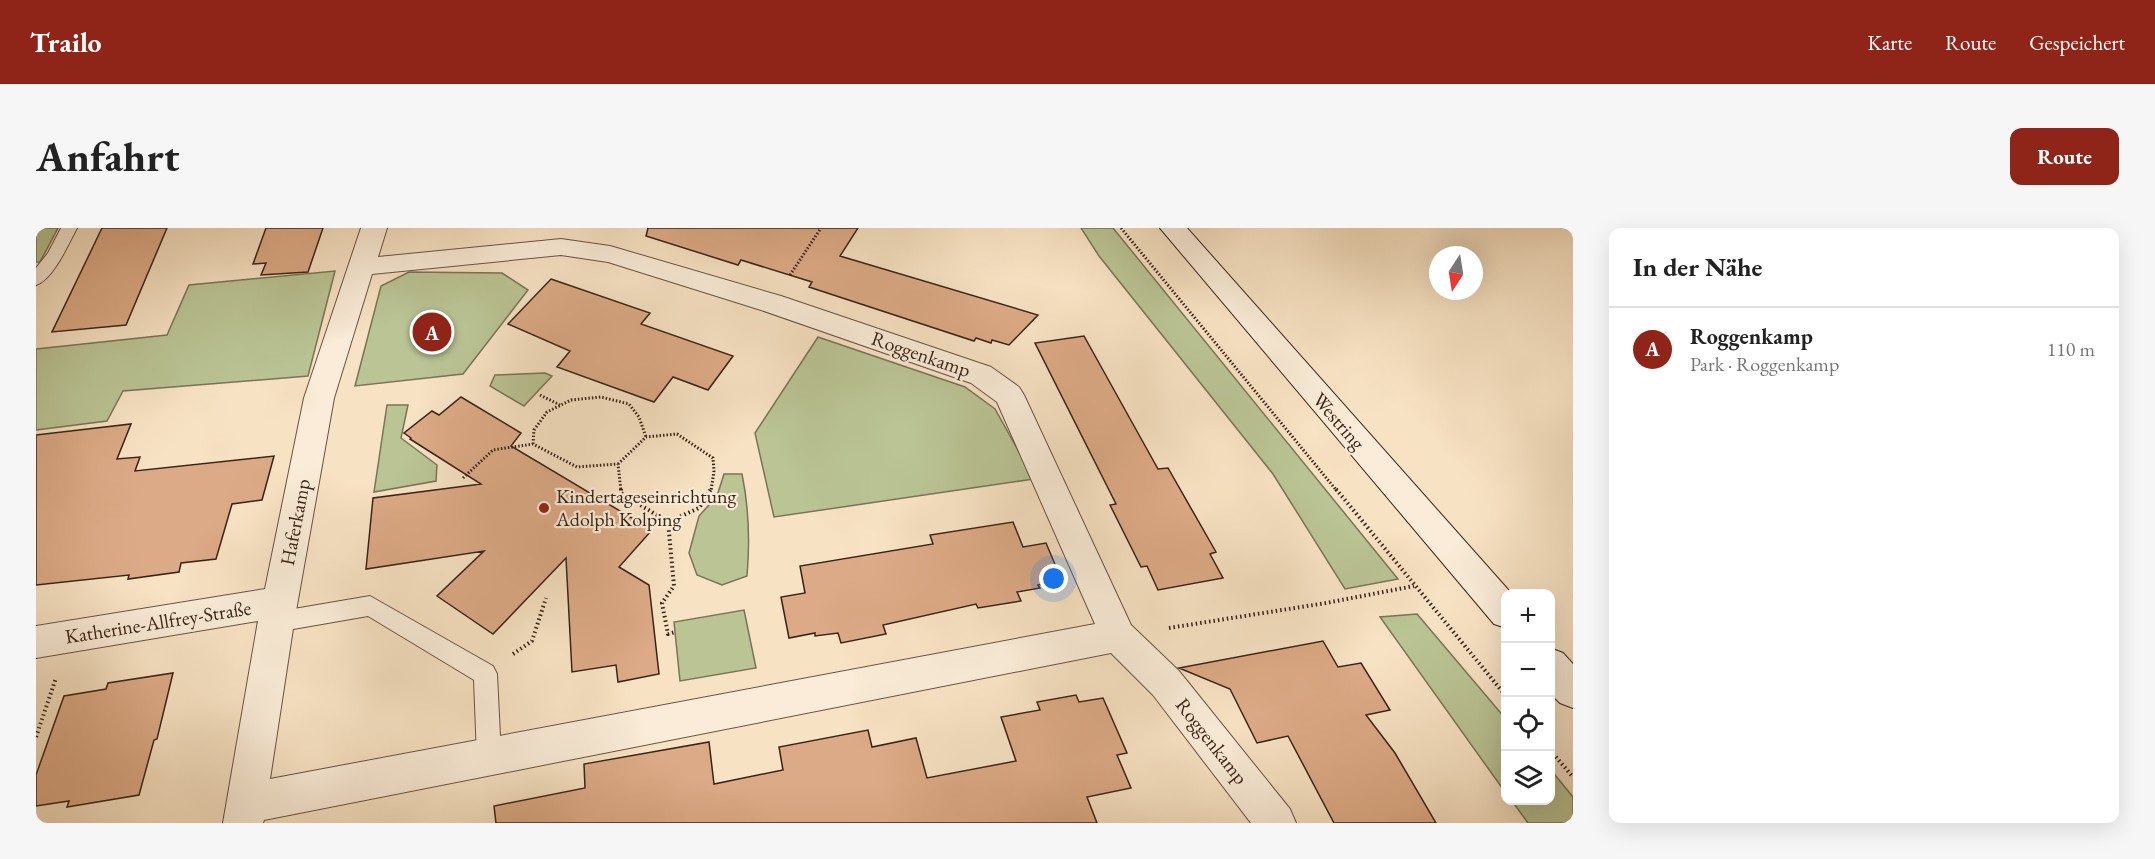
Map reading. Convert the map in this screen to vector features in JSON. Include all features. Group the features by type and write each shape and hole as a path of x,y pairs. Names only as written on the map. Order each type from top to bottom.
{"street":[{"name":"Haferkamp","path":"245,813 278,612 319,398 374,228"},
{"name":"Westring","path":"1173,228 1501,607"},
{"name":"Roggenkamp","path":"360,267 561,247 610,254 771,303 981,375 1009,394 1118,636 1166,683 1276,823"},
{"name":"Katherine-Allfrey-Straße","path":"36,642 278,612"},
{"path":"245,813 489,757 1118,636"},
{"path":"1555,670 1573,691"}],"lane":[{"path":"36,279 55,255 69,228"},
{"path":"278,612 370,606 485,674 489,757"}],"path":[{"path":"771,303 821,228"},
{"path":"1121,228 1501,690"},
{"path":"540,395 560,405"},
{"path":"533,444 534,430 547,412 572,400 601,397 629,404 639,417 646,437"},
{"path":"463,478 493,450 533,444 577,467 618,464 646,437 677,434 713,458 716,471 713,488 703,506 685,518 668,522 621,493 618,464"},
{"path":"668,522 674,586 662,603 668,634 675,632"},
{"path":"1118,636 1326,603 1414,586"},
{"path":"485,674 532,641 546,598"},
{"path":"36,737 71,636"},
{"path":"1552,751 1573,777"}],"green space":[{"path":"36,228 58,228 40,262 36,262"},
{"path":"1081,228 1113,228 1398,579 1345,589 1273,474 1099,256"},
{"path":"335,271 308,376 123,391 107,421 36,430 36,349 167,335 189,285"},
{"path":"409,272 502,273 528,290 463,374 355,386 381,286"},
{"path":"818,337 965,387 995,409 1034,479 774,517 755,433"},
{"path":"545,373 552,376 524,406 490,386 495,375"},
{"path":"387,405 408,405 401,438 437,465 436,481 374,492"},
{"path":"724,474 742,474 747,512 748,550 747,576 722,585 697,575 689,553 699,516 717,496"},
{"path":"744,610 756,668 680,681 674,622"},
{"path":"1417,614 1501,713 1501,786 1380,617"},
{"path":"1555,775 1573,797 1573,823 1528,823 1515,805 1555,805"}],"building":[{"path":"102,228 167,228 126,325 52,332"},
{"path":"266,228 323,228 308,272 261,275 266,263 253,264"},
{"path":"648,228 858,228 840,256 1038,315 1009,345 976,338 974,341 809,287 812,282 741,260 738,265 646,236"},
{"path":"551,279 650,313 641,324 733,356 708,390 673,377 654,402 557,367 570,351 508,324"},
{"path":"1084,336 1158,469 1168,468 1216,552 1210,554 1223,578 1158,590 1147,566 1141,567 1110,505 1116,504 1035,343"},
{"path":"461,397 521,433 511,446 652,530 619,567 649,585 659,674 618,682 616,665 572,672 566,558 493,634 437,596 484,551 366,569 373,498 481,484 404,433 432,411 439,415"},
{"path":"131,424 117,459 140,457 135,471 274,456 262,500 232,504 216,559 181,563 179,572 128,579 129,575 36,585 36,435"},
{"path":"1013,522 1023,547 1046,543 1062,581 1038,585 1040,588 1017,592 1021,601 978,608 976,604 883,625 886,634 841,643 838,633 815,636 815,633 789,638 781,597 805,593 800,566 933,544 930,535"},
{"path":"1323,641 1338,667 1361,663 1390,710 1366,715 1395,753 1436,823 1334,823 1288,736 1257,743 1230,689 1179,668"},
{"path":"173,673 157,739 154,740 139,795 67,807 69,801 36,806 36,775 64,696 106,689 108,683"},
{"path":"1076,695 1079,702 1103,698 1127,753 1117,755 1131,788 1087,797 1097,823 496,823 494,806 585,788 584,764 709,742 714,784 783,770 779,747 868,730 872,747 916,738 927,778 1016,761 1001,717 1040,710 1037,702"}],"place":[{"name":"Roggenkamp","path":"432,332"},
{"name":"Kindertageseinrichtung Adolph Kolping","path":"544,508"}]}
